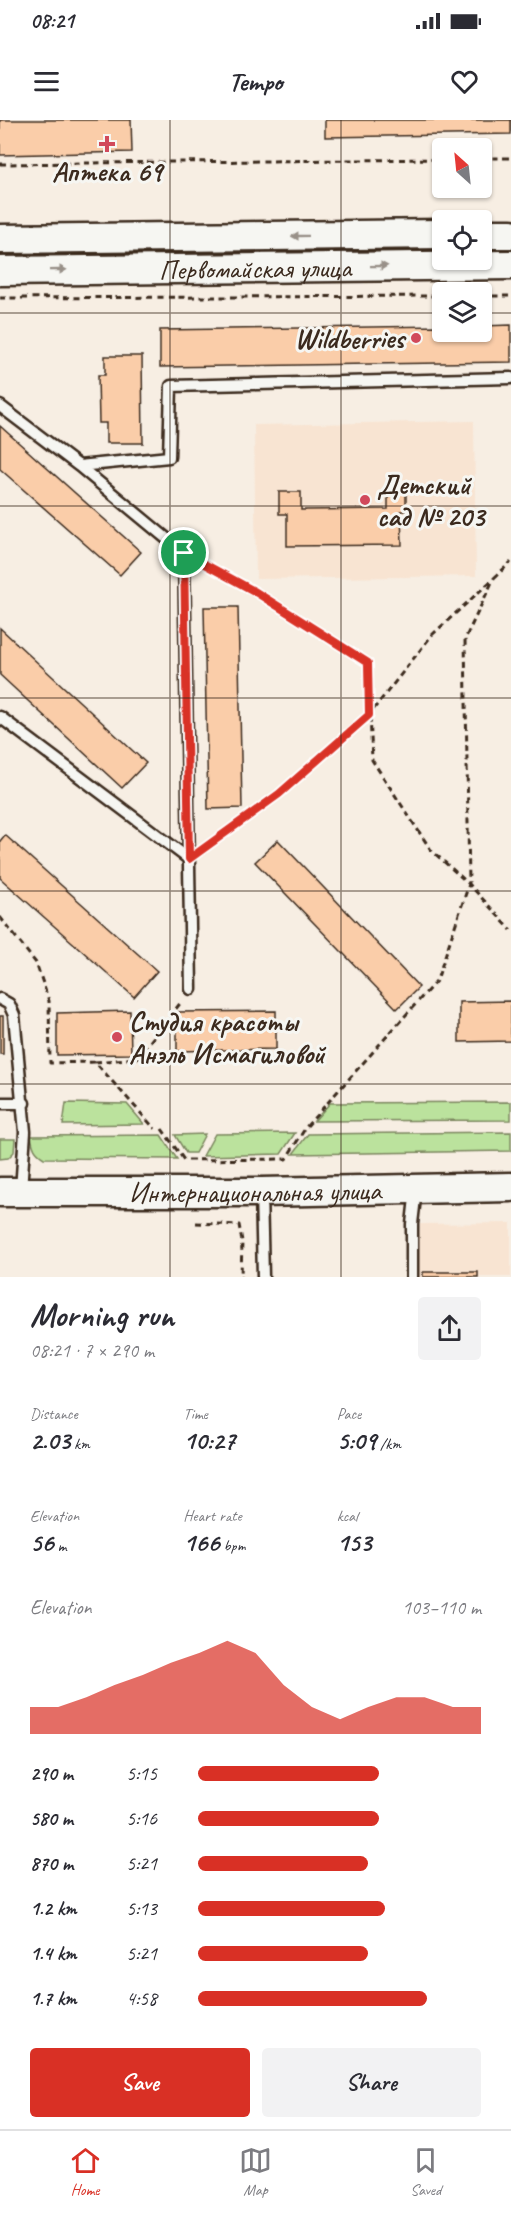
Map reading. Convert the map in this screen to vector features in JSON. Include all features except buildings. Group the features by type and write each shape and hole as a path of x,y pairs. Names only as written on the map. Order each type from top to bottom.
{"main road":[{"name":"Первомайская улица","path":"0,239 432,234"},
{"path":"492,234 511,234"},
{"name":"Первомайская улица","path":"0,271 511,265"},
{"name":"Интернациональная улица","path":"10,1192 261,1192 511,1187"}],"lane":[{"path":"80,466 169,458 171,387 511,378"},
{"path":"0,406 80,466 184,553 191,989"},
{"path":"0,717 189,859"},
{"path":"0,999 9,1004 14,1015 24,1103 25,1132 10,1192"},
{"path":"0,1103 24,1103"},
{"path":"412,1277 412,1224 416,1189"},
{"path":"261,1192 263,1277"}],"path":[{"path":"492,158 511,158"},
{"path":"0,164 432,159"},
{"path":"0,298 432,296"},
{"path":"492,296 511,296"},
{"path":"184,553 254,591 368,663 372,760 431,850 469,884 511,930"},
{"path":"189,859 279,794 369,715 432,635 511,562"},
{"path":"162,1129 184,1160 286,1159 306,1127 437,980 469,884 465,639 494,578"},
{"path":"0,917 36,963 49,1001 50,1063 137,1058 191,989"},
{"path":"95,1062 155,1129"},
{"path":"196,1223 239,1225 242,1240 241,1277"}],"shaded area":[{"name":"Детский сад № 203","path":"474,421 476,576 256,579 254,425"},
{"path":"511,1223 511,1277 417,1277 420,1224"}],"green space":[{"path":"511,1102 511,1120 314,1121 330,1103"},
{"path":"66,1103 127,1104 144,1124 63,1125"},
{"path":"511,1132 511,1151 293,1154 308,1134"},
{"path":"295,1133 281,1154 203,1156 215,1134"},
{"path":"205,1134 195,1153 186,1153 175,1135"},
{"path":"161,1135 177,1159 44,1158 34,1149 31,1136"},
{"path":"0,1139 15,1139 14,1152 8,1158 0,1159"}],"place":[{"name":"Аптека 69","path":"107,144"},
{"name":"Wildberries","path":"416,338"},
{"name":"Детский сад № 203","path":"365,500"},
{"name":"Студия красоты Анэль Исмагиловой","path":"117,1037"}],"route":[{"path":"184,553 254,591 368,663 369,715 279,794 189,859 188,783 184,553"}]}
